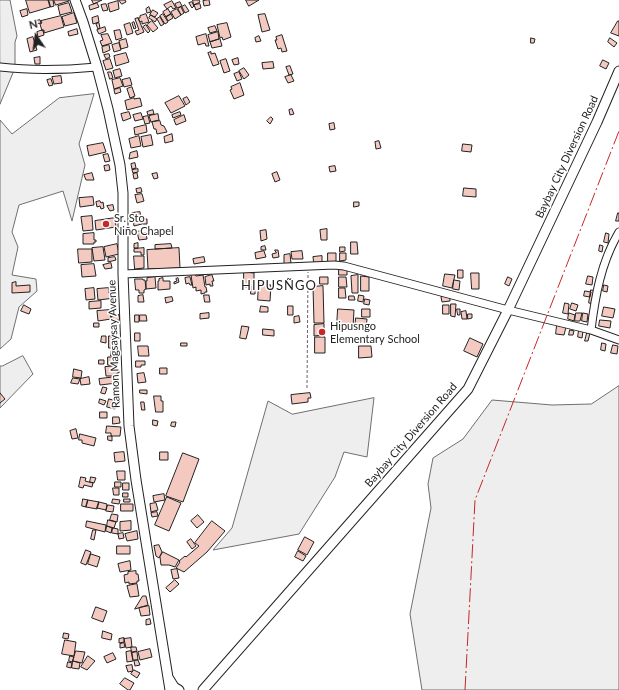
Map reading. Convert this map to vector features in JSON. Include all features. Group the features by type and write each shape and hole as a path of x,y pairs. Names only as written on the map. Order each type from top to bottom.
{"main road":[{"name":"Ramon Magsaysay Avenue","path":"75,0 83,22 108,109 120,165 123,192 123,274 130,426 136,480 170,690"},
{"name":"Baybay City Diversion Road","path":"203,690 468,389 508,310 597,122 619,71"},
{"path":"167,676 179,690"}],"street":[{"path":"0,67 57,70 96,67"},
{"path":"591,330 597,288 605,264 619,232"},
{"path":"123,274 308,266 344,266 508,310 591,330 619,340"}],"path":[{"path":"307,388 308,266"}],"shaded area":[{"path":"0,0 10,0 17,36 15,42 15,68 0,104"},
{"path":"94,94 79,144 85,165 72,221 63,191 19,205 12,232 18,247 12,275 36,279 37,291 19,307 11,339 0,349 0,120 12,134 59,98"},
{"path":"23,356 33,374 0,408 0,366"},
{"path":"619,386 619,690 422,690 410,614 431,508 428,484 433,458 463,439 492,400 552,405 591,404"},
{"path":"374,398 367,457 344,452 335,477 299,534 213,550 232,528 268,401 292,414"}],"building":[{"path":"26,0 48,0 50,7 30,13"},
{"path":"49,0 53,0 54,6 51,7"},
{"path":"54,0 69,0 69,1 56,5"},
{"path":"92,0 102,0 94,4"},
{"path":"119,0 125,0 126,2 122,4"},
{"path":"193,0 199,0 200,2 194,5"},
{"path":"209,0 210,5 204,6 203,1"},
{"path":"246,0 259,0 249,6"},
{"path":"118,1 119,9 110,12 108,4"},
{"path":"172,1 176,8 173,9 171,6 167,9 164,5"},
{"path":"180,2 182,6 177,8 175,4"},
{"path":"192,2 194,6 192,8 189,3"},
{"path":"69,3 72,12 60,15 58,6"},
{"path":"97,3 99,7 90,10 89,6"},
{"path":"106,4 108,10 103,11 101,5"},
{"path":"200,4 201,8 196,10 194,5"},
{"path":"185,5 189,11 185,13 182,7"},
{"path":"149,7 151,12 147,13 146,9"},
{"path":"181,7 184,13 181,15 178,9"},
{"path":"27,9 28,15 22,17 20,11"},
{"path":"168,9 171,14 166,17 163,12"},
{"path":"177,9 181,15 175,19 171,12"},
{"path":"153,10 158,13 155,17 150,15"},
{"path":"74,13 77,23 65,26 62,17"},
{"path":"146,14 149,22 142,24 142,21 140,22 138,18"},
{"path":"163,14 168,22 165,24 160,16"},
{"path":"171,14 173,18 168,21 166,17"},
{"path":"265,14 270,30 262,32 258,15"},
{"path":"151,15 157,19 155,22 149,18"},
{"path":"61,16 64,27 44,33 44,30 42,31 40,24 42,23 41,21"},
{"path":"98,16 99,22 93,24 92,18"},
{"path":"160,17 164,24 161,26 157,19"},
{"path":"138,18 144,32 137,35 135,31 139,30 135,19"},
{"path":"40,20 41,23 36,24 36,21"},
{"path":"152,21 158,28 153,32 147,25"},
{"path":"619,21 619,36 611,33"},
{"path":"134,22 136,28 134,29 132,23"},
{"path":"99,23 100,28 98,29 96,24"},
{"path":"130,23 133,33 127,35 124,25"},
{"path":"227,23 231,37 223,40 222,37 220,38 217,25"},
{"path":"146,25 150,31 148,33 143,27"},
{"path":"215,26 217,31 210,33 208,28"},
{"path":"105,27 106,31 99,34 97,30"},
{"path":"77,29 78,34 69,36 68,32"},
{"path":"43,30 44,35 38,37 37,32"},
{"path":"120,30 122,38 116,40 114,31"},
{"path":"218,32 219,39 210,42 208,35"},
{"path":"108,34 112,43 102,46 100,41 103,40 101,35"},
{"path":"206,34 209,46 206,46 205,43 198,45 196,37"},
{"path":"282,35 287,51 282,52 281,48 278,49 275,40 277,40 276,37"},
{"path":"259,36 261,41 256,42 255,38"},
{"path":"33,37 37,50 30,52 27,39"},
{"path":"531,38 535,39 534,43 531,43"},
{"path":"610,38 617,43 614,47 608,42"},
{"path":"126,39 128,47 121,49 119,41"},
{"path":"220,39 222,46 212,48 210,42"},
{"path":"119,43 121,50 114,52 112,45"},
{"path":"109,45 110,50 103,53 102,47"},
{"path":"211,52 211,54 215,53 219,64 213,66 208,53"},
{"path":"126,53 129,62 116,66 114,56"},
{"path":"109,54 110,57 106,59 104,55"},
{"path":"40,57 40,64 35,64 34,58"},
{"path":"238,58 239,64 234,65 232,60"},
{"path":"110,59 113,68 106,70 103,61"},
{"path":"226,59 230,71 224,73 220,61"},
{"path":"603,60 609,63 606,69 600,66"},
{"path":"273,62 274,68 263,69 262,63"},
{"path":"290,66 293,74 289,75 286,67"},
{"path":"244,68 249,75 244,79 239,71"},
{"path":"120,69 122,76 115,78 113,71"},
{"path":"108,72 111,72 113,78 110,79"},
{"path":"239,72 242,79 237,81 234,74"},
{"path":"291,75 294,81 288,83 285,77"},
{"path":"61,76 62,83 54,84 52,77"},
{"path":"120,78 123,86 114,89 112,80"},
{"path":"130,78 132,85 124,87 122,80"},
{"path":"51,79 53,85 49,86 47,80"},
{"path":"240,83 244,95 234,99 230,90 232,89 231,87"},
{"path":"132,87 135,96 130,98 127,89"},
{"path":"120,88 121,92 115,94 114,90"},
{"path":"179,96 185,106 171,113 165,103"},
{"path":"187,97 190,102 186,105 183,99"},
{"path":"140,98 142,106 127,110 125,101"},
{"path":"292,109 294,114 290,115 289,110"},
{"path":"153,110 154,114 148,115 147,112"},
{"path":"129,112 131,118 123,121 121,114"},
{"path":"180,112 181,115 173,118 172,115"},
{"path":"141,113 143,119 135,121 133,115"},
{"path":"158,114 159,120 151,122 149,116"},
{"path":"184,115 186,121 176,125 174,120"},
{"path":"148,116 150,123 145,124 143,117"},
{"path":"271,117 273,119 270,124 267,121"},
{"path":"160,121 161,125 164,126 167,132 157,134 152,122"},
{"path":"334,123 335,129 330,130 329,124"},
{"path":"146,125 147,132 135,135 134,128"},
{"path":"172,134 173,141 165,143 164,137"},
{"path":"151,135 153,145 143,147 141,137"},
{"path":"139,136 141,146 131,148 129,139"},
{"path":"379,141 381,148 376,149 375,142"},
{"path":"103,143 106,152 89,156 87,146"},
{"path":"463,144 472,145 471,152 462,151"},
{"path":"137,151 138,157 129,159 130,153"},
{"path":"108,154 110,161 105,162 103,155"},
{"path":"135,163 136,168 132,169 131,164"},
{"path":"109,165 110,170 105,171 104,166"},
{"path":"335,166 336,171 330,172 329,167"},
{"path":"138,169 138,172 133,173 132,170"},
{"path":"277,172 280,180 275,182 272,174"},
{"path":"92,173 94,180 86,180 84,175"},
{"path":"137,173 138,178 134,179 133,174"},
{"path":"157,173 158,178 154,179 152,174"},
{"path":"141,188 142,192 137,193 136,189"},
{"path":"464,188 476,189 476,197 463,196"},
{"path":"142,194 144,201 137,203 135,195"},
{"path":"93,197 94,205 80,207 79,198"},
{"path":"100,201 101,203 103,202 104,208 101,209 100,206 97,207 96,202"},
{"path":"354,202 359,202 359,206 354,207"},
{"path":"113,205 114,210 110,211 107,206"},
{"path":"140,212 142,224 134,226 132,213"},
{"path":"618,213 619,221 616,221"},
{"path":"92,216 93,230 83,231 81,217"},
{"name":"Sr. Sto Niño Chapel","path":"115,218 116,227 96,230 95,221"},
{"path":"142,219 147,219 147,224 143,224"},
{"path":"327,229 327,240 321,240 320,230"},
{"path":"266,230 267,239 261,241 260,231"},
{"path":"141,231 142,233 146,233 147,239 139,240 137,232"},
{"path":"94,233 94,240 96,240 96,242 94,242 94,244 83,244 83,234"},
{"path":"606,233 609,234 608,243 604,242"},
{"path":"351,242 357,242 358,254 351,254"},
{"path":"138,243 138,248 134,248 134,244"},
{"path":"117,244 119,254 106,257 104,247"},
{"path":"171,244 172,248 155,249 155,245"},
{"path":"600,245 603,246 602,252 599,251"},
{"path":"265,246 266,250 261,250 261,247"},
{"path":"103,247 105,260 94,261 92,248"},
{"path":"340,247 345,247 345,251 340,252"},
{"path":"144,248 144,255 141,255 141,252 134,252 134,249"},
{"path":"179,248 180,268 148,269 147,250"},
{"path":"78,249 92,249 92,262 79,263"},
{"path":"275,250 278,250 279,257 273,258 272,254 276,253"},
{"path":"264,251 266,257 256,259 255,253"},
{"path":"302,251 303,259 292,259 291,252"},
{"path":"328,253 336,253 336,262 328,262"},
{"path":"340,253 346,253 346,260 340,261"},
{"path":"290,254 291,263 284,264 284,255"},
{"path":"134,256 144,256 144,268 135,269"},
{"path":"322,256 322,264 314,265 313,257"},
{"path":"115,257 116,260 108,262 108,258"},
{"path":"204,257 205,262 194,264 193,259"},
{"path":"111,263 112,268 105,269 103,265"},
{"path":"94,264 96,276 82,277 81,265"},
{"path":"339,269 347,270 347,275 339,275"},
{"path":"458,270 463,270 463,278 458,278"},
{"path":"244,272 254,273 254,287 244,287"},
{"path":"471,273 479,273 479,289 472,289"},
{"path":"195,274 196,276 203,275 207,292 201,294 201,290 196,291 196,287 193,288 191,275"},
{"path":"445,274 455,275 452,288 443,286"},
{"path":"212,275 214,281 212,281 213,286 210,286 210,284 206,285 205,277"},
{"path":"358,275 358,293 352,293 351,276"},
{"path":"361,276 369,277 369,291 361,291"},
{"path":"588,276 593,277 592,285 586,284"},
{"path":"155,277 156,288 146,289 147,278"},
{"path":"190,277 192,285 189,283 186,284 185,278"},
{"path":"320,277 328,277 328,284 320,284"},
{"path":"339,277 346,277 347,287 339,287"},
{"path":"508,277 512,279 509,286 505,284"},
{"path":"163,278 163,281 170,281 170,289 158,290 158,281 159,279"},
{"path":"178,278 179,282 174,284 174,282 177,281 176,279"},
{"path":"135,279 145,280 146,289 144,290 144,293 139,293 139,290 136,290"},
{"path":"454,280 460,281 459,290 453,289"},
{"path":"16,282 16,286 30,285 30,292 12,293 12,283"},
{"path":"259,284 271,285 270,301 258,300"},
{"path":"604,285 608,286 607,292 603,291"},
{"path":"323,286 324,323 314,323 313,287"},
{"path":"94,288 95,299 86,300 85,289"},
{"path":"109,288 109,293 114,292 115,298 98,300 97,289"},
{"path":"339,288 345,288 346,298 339,298"},
{"path":"251,289 255,289 255,294 251,294"},
{"path":"591,290 596,291 594,304 589,303"},
{"path":"585,291 591,292 590,297 584,296"},
{"path":"143,295 144,302 138,302 138,296"},
{"path":"204,295 209,295 210,302 205,302"},
{"path":"359,295 364,296 363,302 358,301"},
{"path":"349,296 354,296 355,300 349,300"},
{"path":"450,296 450,301 442,302 441,297"},
{"path":"172,297 173,301 166,303 165,298"},
{"path":"365,299 370,300 369,305 364,304"},
{"path":"101,301 101,308 89,309 89,302"},
{"path":"565,303 569,304 568,314 563,313"},
{"path":"572,303 578,305 576,311 570,309"},
{"path":"451,304 456,304 455,317 451,316"},
{"path":"24,305 31,309 29,314 21,311"},
{"path":"443,305 449,305 449,314 443,314"},
{"path":"261,306 268,307 268,312 260,312"},
{"path":"288,306 293,306 293,315 288,315"},
{"path":"604,307 615,309 613,318 602,316"},
{"path":"338,309 354,310 353,327 337,326"},
{"path":"362,309 370,309 370,317 362,317"},
{"path":"457,309 460,309 460,315 458,315"},
{"path":"110,310 111,319 98,321 97,311"},
{"path":"466,311 467,319 462,319 461,312"},
{"path":"209,313 209,318 200,319 200,314"},
{"path":"569,313 575,315 574,321 568,319"},
{"path":"576,313 582,313 580,321 575,321"},
{"path":"583,313 588,314 587,322 582,321"},
{"path":"468,314 472,314 472,318 468,319"},
{"path":"119,315 120,320 112,321 111,317"},
{"path":"135,315 139,315 139,322 135,322"},
{"path":"140,315 146,315 147,321 140,321"},
{"path":"299,316 300,322 294,323 294,317"},
{"path":"356,318 367,319 366,329 355,329"},
{"path":"600,320 611,321 610,328 599,326"},
{"path":"94,323 99,323 99,327 94,327"},
{"path":"324,324 324,335 314,336 314,325"},
{"path":"557,325 566,327 564,335 556,334"},
{"path":"242,326 249,327 246,339 240,338"},
{"path":"263,329 274,330 274,336 263,335"},
{"path":"570,330 574,331 573,335 569,335"},
{"path":"579,330 583,331 582,338 578,337"},
{"path":"135,333 140,333 140,341 135,341"},
{"path":"587,333 590,333 588,341 585,341"},
{"path":"102,336 106,336 106,343 101,342"},
{"path":"109,336 112,336 112,343 116,343 116,348 109,348"},
{"path":"315,337 325,337 325,353 315,353"},
{"path":"470,338 483,344 477,357 464,351"},
{"path":"181,343 187,343 187,346 181,346"},
{"path":"602,343 606,344 605,351 601,350"},
{"path":"613,345 618,346 617,354 611,353"},
{"path":"138,346 148,346 149,356 139,356"},
{"path":"359,346 371,346 372,357 359,358"},
{"path":"112,349 117,349 117,356 111,356"},
{"path":"108,357 117,357 117,366 108,365"},
{"path":"99,360 104,360 104,364 99,364"},
{"path":"136,361 145,361 145,365 136,367"},
{"path":"117,366 117,371 119,370 119,373 117,373 117,376 106,376 105,367"},
{"path":"160,368 167,368 167,374 160,374"},
{"path":"74,369 82,371 81,378 73,377"},
{"path":"144,373 146,382 138,383 137,374"},
{"path":"89,377 90,384 81,385 80,379"},
{"path":"116,377 117,383 100,385 99,379"},
{"path":"73,378 80,379 78,384 71,383"},
{"path":"103,387 107,388 105,394 101,393"},
{"path":"140,390 147,390 147,394 140,393"},
{"path":"0,393 5,399 0,403"},
{"path":"310,393 311,398 308,398 308,402 292,404 291,395"},
{"path":"154,396 161,396 161,401 163,401 163,412 156,412"},
{"path":"100,399 106,401 104,405 99,403"},
{"path":"109,399 117,401 115,409 107,407"},
{"path":"141,402 144,402 145,410 142,410"},
{"path":"100,412 107,412 107,418 100,418"},
{"path":"113,417 119,417 120,423 113,424"},
{"path":"153,420 158,421 157,426 153,425"},
{"path":"172,422 176,422 175,427 171,426"},
{"path":"107,426 121,427 120,436 111,436 111,433 106,433"},
{"path":"76,429 78,438 72,439 70,431"},
{"path":"80,434 96,438 94,446 82,443 82,440 79,440"},
{"path":"108,436 112,436 112,441 108,440"},
{"path":"124,452 125,461 115,462 114,453"},
{"path":"160,452 168,452 168,460 160,460"},
{"path":"183,453 199,459 183,502 166,496"},
{"path":"117,471 125,471 125,480 118,480"},
{"path":"81,477 86,478 85,481 93,483 92,487 84,485 83,488 79,487"},
{"path":"91,477 96,478 94,483 90,482"},
{"path":"115,482 121,482 121,487 115,487"},
{"path":"123,483 129,483 129,490 123,490"},
{"path":"113,488 119,488 119,495 114,495"},
{"path":"123,493 128,493 128,497 123,497"},
{"path":"164,494 165,500 154,502 153,496"},
{"path":"167,497 181,503 169,531 155,525"},
{"path":"83,499 88,500 86,507 82,506"},
{"path":"113,499 120,500 119,504 112,503"},
{"path":"124,499 130,499 130,502 124,502"},
{"path":"88,500 99,502 97,509 86,507"},
{"path":"99,502 107,504 106,510 97,508"},
{"path":"156,503 158,510 151,512 150,504"},
{"path":"121,504 133,504 133,511 121,511"},
{"path":"108,505 114,506 113,512 106,511"},
{"path":"157,512 158,516 152,517 151,513"},
{"path":"112,514 118,515 117,522 110,520"},
{"path":"198,515 204,522 197,528 191,521"},
{"path":"108,520 116,522 114,528 107,526"},
{"path":"87,521 106,525 105,532 86,527"},
{"path":"131,521 131,530 120,531 120,522"},
{"path":"212,521 225,531 207,552 184,572 176,568 180,562 179,561 199,546 195,543"},
{"path":"107,526 112,528 111,533 106,531"},
{"path":"113,528 118,529 118,534 112,533"},
{"path":"93,530 96,530 94,540 91,539"},
{"path":"137,531 138,539 127,541 125,534"},
{"path":"123,533 124,538 119,539 118,534"},
{"path":"305,537 314,542 307,555 298,550"},
{"path":"191,539 196,546 192,549 187,542"},
{"path":"159,545 162,552 159,558 156,556 154,546"},
{"path":"117,546 130,546 130,554 117,554"},
{"path":"86,550 91,552 86,565 81,563"},
{"path":"298,551 306,556 303,561 295,557"},
{"path":"163,552 179,560 175,567 161,565 160,557"},
{"path":"91,554 100,557 97,567 88,564"},
{"path":"130,561 131,570 120,572 118,564"},
{"path":"177,569 179,578 173,579 171,570"},
{"path":"136,571 139,581 137,581 137,583 125,583 124,575 128,574 128,572"},
{"path":"175,580 179,584 170,592 166,588"},
{"path":"137,584 139,596 130,597 127,586"},
{"path":"143,596 146,596 148,605 135,609"},
{"path":"149,606 150,615 141,616 139,608"},
{"path":"96,607 107,611 103,622 92,618"},
{"path":"150,619 151,624 146,625 146,620"},
{"path":"103,631 112,634 111,640 102,638"},
{"path":"64,633 69,634 68,639 63,638"},
{"path":"124,638 124,642 119,643 119,639"},
{"path":"131,638 132,647 126,648 124,639"},
{"path":"65,640 76,642 74,656 62,654"},
{"path":"124,643 125,647 120,648 120,644"},
{"path":"131,647 136,647 137,651 132,652"},
{"path":"150,649 152,657 140,660 138,652"},
{"path":"76,651 85,652 82,663 73,661"},
{"path":"131,651 133,661 127,662 126,652"},
{"path":"137,652 138,660 133,660 132,653"},
{"path":"113,653 116,659 107,663 104,657"},
{"path":"70,656 74,657 72,662 69,661"},
{"path":"88,656 95,661 87,670 81,667"},
{"path":"138,660 140,665 135,666 134,661"},
{"path":"73,661 80,663 79,669 72,668"},
{"path":"68,662 72,663 71,668 67,667"},
{"path":"132,665 133,671 128,672 126,666"},
{"path":"134,670 140,673 137,678 131,674"},
{"path":"125,678 134,683 130,690 120,684"}],"power":[{"path":"465,690 475,500 619,131"}],"place":[{"name":"Sr. Sto Niño Chapel","path":"106,224"},
{"name":"Hipusngo Elementary School","path":"322,332"}],"district":[{"name":"HIPUSÑGO","path":"279,286"}]}
